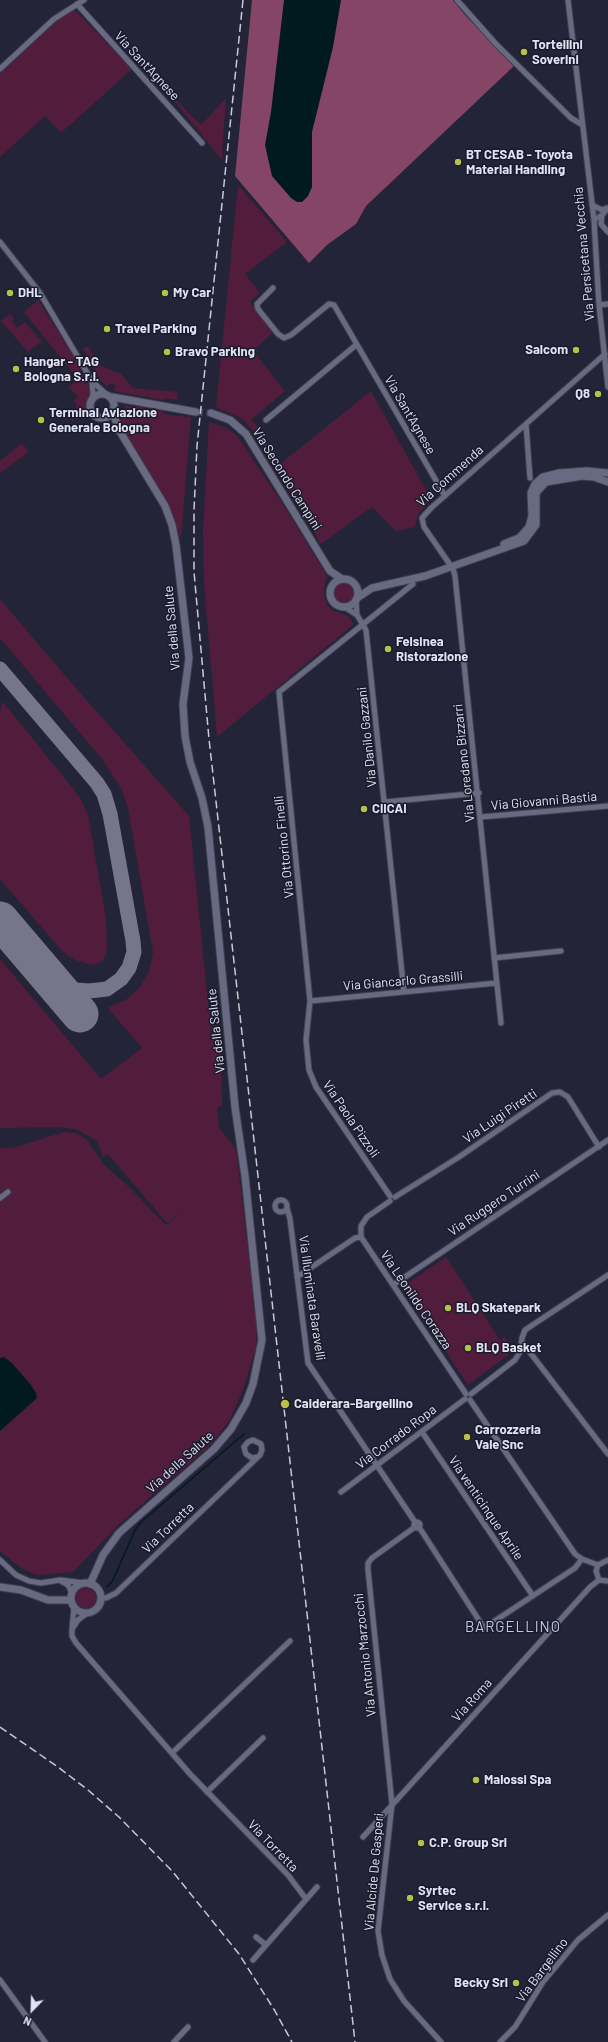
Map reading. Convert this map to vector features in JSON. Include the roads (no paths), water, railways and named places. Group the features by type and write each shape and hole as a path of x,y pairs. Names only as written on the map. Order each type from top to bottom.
{"street":[{"path":"0,69 54,19 84,0"},
{"path":"456,0 496,44 571,118 581,124"},
{"name":"Via Persicetana Vecchia","path":"568,0 581,124 594,220 599,305 608,387"},
{"name":"Via Sant'Agnese","path":"76,4 202,143"},
{"path":"592,206 602,210 608,208"},
{"path":"594,220 602,215 608,208"},
{"path":"602,215 602,224 608,232"},
{"path":"0,242 36,287 92,381 109,396 115,408"},
{"name":"Via Sant'Agnese","path":"273,288 257,304 258,309 281,337 288,336 329,304 332,304 445,496"},
{"path":"599,305 608,304"},
{"path":"266,420 356,345"},
{"name":"Via Commenda","path":"450,566 422,523 425,514 605,354"},
{"path":"92,381 93,394 90,407 93,414 98,418 111,416 115,408 128,401"},
{"path":"92,399 98,394 128,401 196,412"},
{"name":"Via della Salute","path":"72,1596 77,1586 87,1583 103,1555 119,1533 214,1449 231,1429 246,1403 254,1384 262,1340 245,1176 235,1108 208,827 202,798 190,762 185,736 183,704 189,658 176,545 172,525 165,506 119,430 114,416 115,408"},
{"name":"Via Secondo Campini","path":"211,413 230,420 246,434 330,571 342,579"},
{"name":"Via della Salute","path":"105,418 119,430"},
{"path":"526,424 530,478"},
{"path":"330,589 334,582 342,579 363,588 372,588 407,581 477,556 519,538 527,530 531,520 531,493 535,484 543,477 559,473 587,471 608,473"},
{"path":"477,556 519,544 529,536 536,522 536,492 546,482 582,476 594,477 608,482"},
{"name":"Via Loredano Bizzarri","path":"450,566 455,576 479,793 501,1023"},
{"path":"330,571 332,579 329,597 334,605 346,608 357,615 364,625 413,584"},
{"path":"354,584 358,590 357,615"},
{"path":"346,608 372,588"},
{"name":"Via Ottorino Finelli","path":"310,1000 279,692 364,625"},
{"name":"Via Danilo Gazzani","path":"364,625 367,636 404,992"},
{"path":"384,802 479,793"},
{"name":"Via Giovanni Bastia","path":"481,817 608,806"},
{"path":"494,958 561,951"},
{"name":"Via Giancarlo Grassilli","path":"310,1000 497,983"},
{"name":"Via Paola Pizzoli","path":"310,1000 306,1040 309,1070 312,1080 392,1196"},
{"name":"Via Luigi Piretti","path":"361,1237 361,1226 367,1217 383,1206 392,1196 459,1157 552,1093 560,1092 568,1097 599,1146"},
{"name":"Via Ruggero Turrini","path":"393,1285 608,1140"},
{"path":"0,1198 8,1192"},
{"path":"383,1206 387,1198 392,1196"},
{"name":"Via Illuminata Baravelli","path":"287,1208 308,1363 377,1466"},
{"path":"297,1277 355,1238 361,1237"},
{"name":"Via Leonildo Corazza","path":"361,1237 468,1397"},
{"name":"Via Corrado Ropa","path":"341,1492 515,1360 520,1352 525,1330 608,1275"},
{"path":"522,1342 608,1454"},
{"path":"468,1397 575,1554 582,1559 598,1565 608,1560"},
{"name":"Via venticinque Aprile","path":"422,1432 533,1596"},
{"path":"247,1456 252,1458 258,1457 261,1453 262,1447 259,1442 253,1440 244,1446 244,1452 247,1456 247,1468"},
{"name":"Via Torretta","path":"102,1598 106,1598 116,1593 258,1457"},
{"path":"377,1466 484,1628 575,1568 582,1559"},
{"name":"Via Antonio Marzocchi","path":"392,1804 368,1563 372,1558 416,1526"},
{"path":"0,1560 16,1575 29,1581 41,1583 60,1580 87,1583 97,1588 102,1598 97,1609 78,1620 72,1629"},
{"path":"598,1565 596,1573 599,1580 608,1581"},
{"path":"60,1580 68,1585 74,1607 79,1612 86,1614"},
{"name":"Via Roma","path":"363,1837 584,1593 599,1580"},
{"path":"0,1587 15,1588 48,1600 72,1596"},
{"name":"Via Torretta","path":"74,1607 72,1636 76,1643 207,1792 288,1875 306,1899"},
{"path":"172,1753 290,1641"},
{"path":"207,1792 263,1738"},
{"name":"Via Alcide De Gasperi","path":"392,1804 378,1931 381,1949 390,1979 397,1991 441,2042"},
{"path":"252,1960 317,1887"},
{"name":"Via Bargellino","path":"500,2042 515,2027 543,1982 578,1940 608,1915"},
{"path":"256,1937 266,1945"},
{"path":"0,1980 45,2042"},
{"path":"174,2042 188,2027"}],"water":[{"path":"284,0 341,0 333,47 312,132 312,187 308,196 302,202 297,202 291,198 272,176 265,145 271,112"},
{"path":"4,1357 12,1363 31,1385 37,1398 0,1431 0,1358"}],"waterway":[{"path":"107,1587 113,1580 135,1530 141,1522 244,1434"}],"tunnel":[{"path":"196,412 211,413"}],"railway":[{"path":"243,0 197,446 194,510 194,572 209,739 355,2042"},
{"path":"0,1727 58,1767 88,1790 119,1817 173,1872 239,1954 275,2011 292,2042"}],"place":[{"name":"Tortellini Soverini","path":"524,52"},
{"name":"BT CESAB - Toyota Material Handling","path":"458,162"},
{"name":"DHL","path":"10,293"},
{"name":"My Car","path":"165,293"},
{"name":"Travel Parking","path":"107,329"},
{"name":"Salcom","path":"576,350"},
{"name":"Bravo Parking","path":"167,352"},
{"name":"Hangar - TAG Bologna S.r.l.","path":"16,369"},
{"name":"Q8","path":"598,394"},
{"name":"Terminal Aviazione Generale Bologna","path":"41,420"},
{"name":"Felsinea Ristorazione","path":"388,649"},
{"name":"CIICAI","path":"364,809"},
{"name":"BLQ Skatepark","path":"448,1308"},
{"name":"BLQ Basket","path":"468,1348"},
{"name":"Calderara-Bargellino","path":"285,1404"},
{"name":"Carrozzeria Vale Snc","path":"467,1437"},
{"name":"Malossi Spa","path":"476,1780"},
{"name":"C.P. Group Srl","path":"421,1843"},
{"name":"Syrtec Service s.r.l.","path":"410,1898"},
{"name":"Becky Srl","path":"516,1983"}],"district":[{"name":"BARGELLINO","path":"513,1627"}]}
